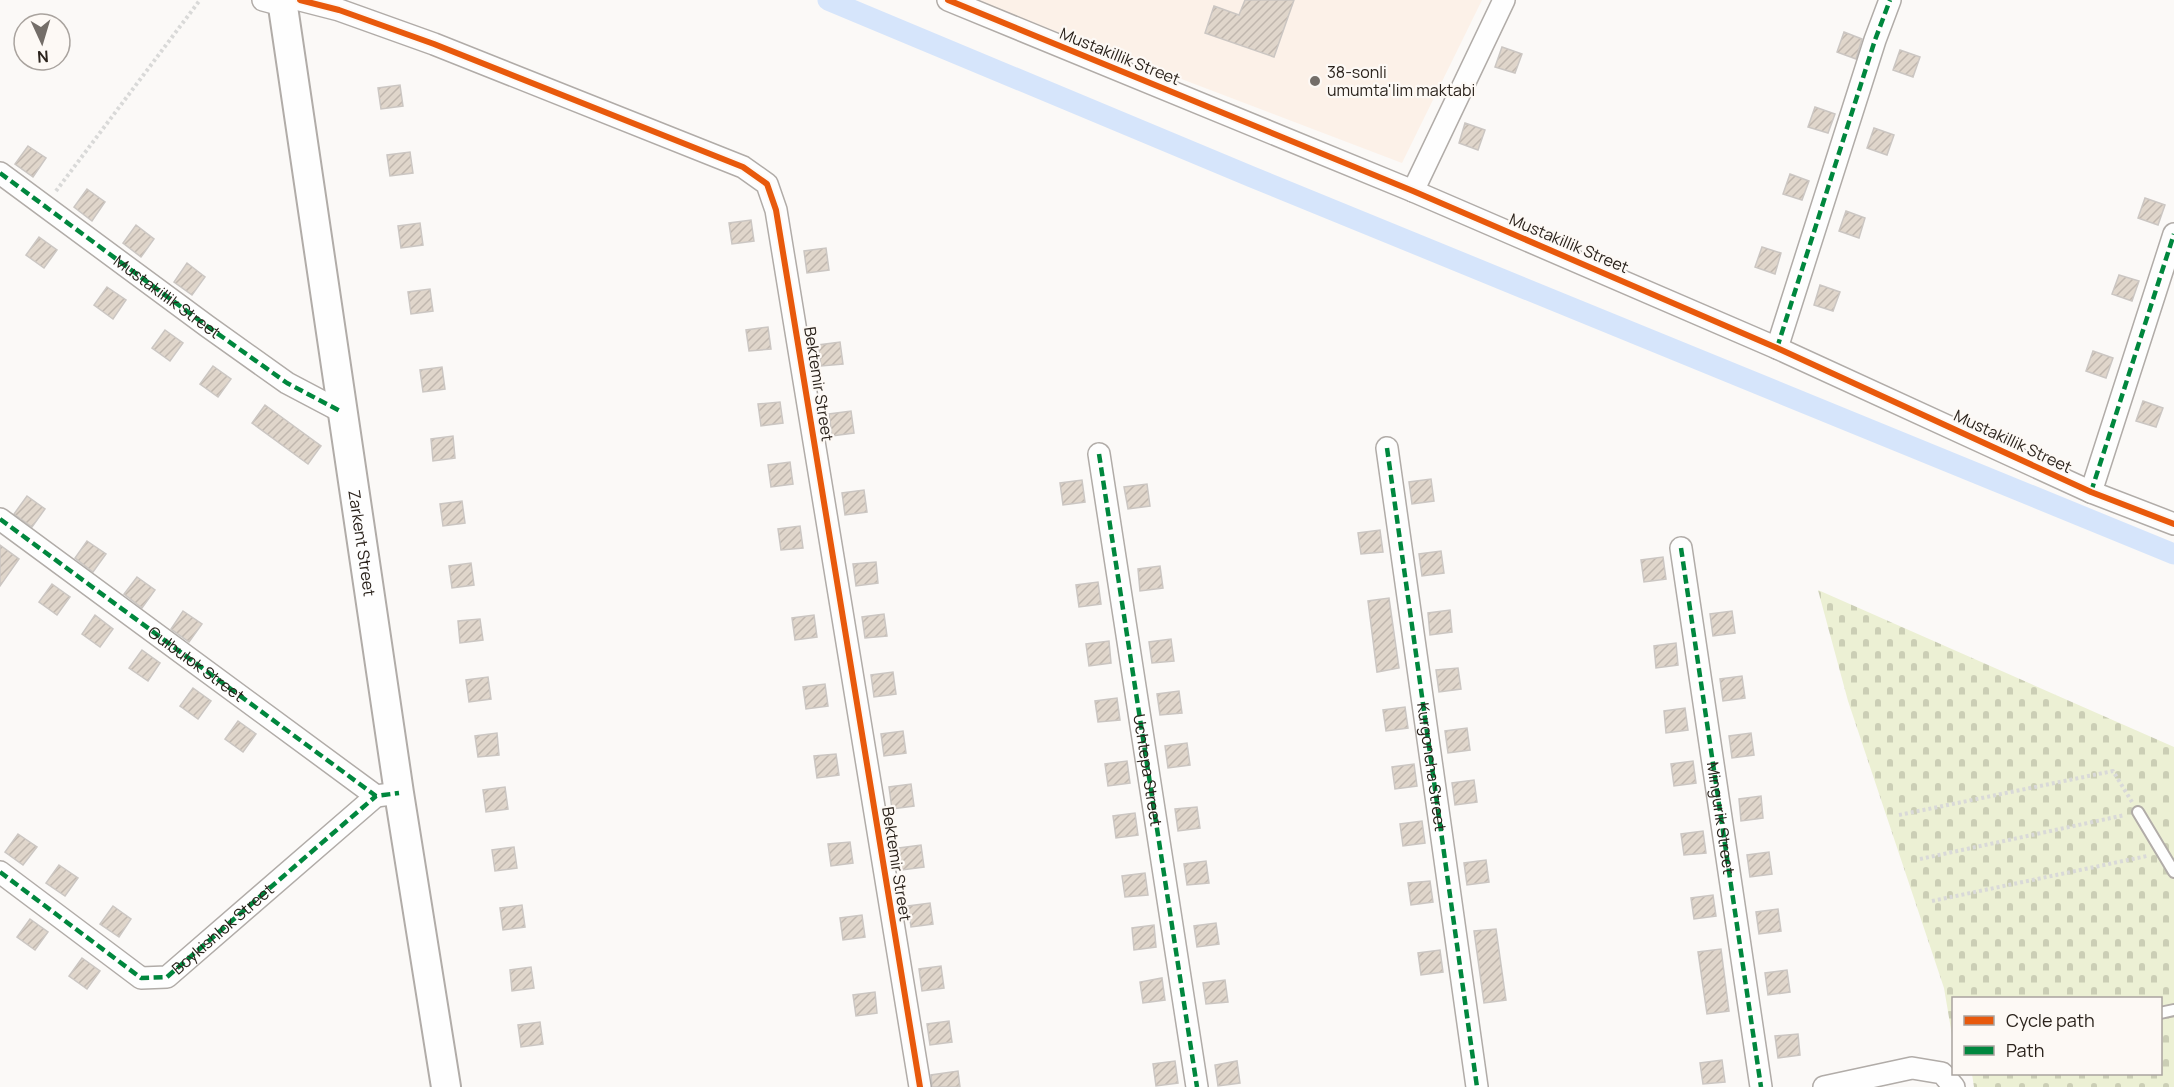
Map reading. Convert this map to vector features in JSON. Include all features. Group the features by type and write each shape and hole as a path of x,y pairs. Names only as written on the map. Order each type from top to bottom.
{"main road":[{"name":"Zarkent Street","path":"285,1 342,412 388,795 446,1087"},
{"name":"Zarkent Street","path":"285,1 463,1087"}],"street":[{"name":"Mustakillik Street","path":"948,0 1413,190 1777,348 2091,492 2174,524"},
{"path":"1413,190 1504,0"},
{"path":"1777,348 1875,40 1890,0"},
{"name":"Bektemir Street","path":"285,1 339,10 446,49 743,167 767,184 776,210 920,1087"},
{"name":"Mustakillik Street","path":"0,174 287,383 342,412"},
{"path":"2091,492 2174,234"},
{"name":"Kurgoncha Street","path":"1387,448 1478,1087"},
{"name":"Uchtepa Street","path":"1099,454 1197,1087"},
{"name":"Gulbulok Street","path":"0,519 388,795"},
{"name":"Mingurik Street","path":"1681,548 1761,1087"},
{"name":"Boykishlok Street","path":"0,872 141,978 168,977 388,795"},
{"path":"1824,1087 1912,1068 1950,1075"}],"lane":[{"path":"2138,812 2174,872"}],"path":[{"path":"44,206 200,0"},
{"path":"1899,815 2113,771 2138,812 1920,859"},
{"path":"1932,901 2163,853"}],"shaded area":[{"name":"38-sonli umumta'lim maktabi","path":"974,0 1482,0 1402,163"}],"green space":[{"path":"1818,590 2174,747 2174,1087 1974,1087 1972,1075 2162,1075 2162,997 1952,997 1952,1035 1944,988 1848,701"}],"building":[{"path":"1245,0 1294,0 1274,57 1205,33 1214,6 1239,15"},
{"path":"1844,32 1862,39 1856,59 1837,52"},
{"path":"1502,47 1522,54 1515,73 1495,67"},
{"path":"1900,50 1920,57 1913,77 1893,70"},
{"path":"400,85 403,106 381,109 378,88"},
{"path":"1815,107 1835,114 1828,133 1808,127"},
{"path":"1465,123 1485,130 1478,150 1459,143"},
{"path":"1874,128 1894,135 1887,155 1867,148"},
{"path":"28,146 46,158 33,177 15,164"},
{"path":"410,152 413,173 390,176 387,155"},
{"path":"1790,174 1809,181 1802,200 1783,194"},
{"path":"87,189 105,202 92,221 74,207"},
{"path":"2145,198 2165,205 2158,225 2138,218"},
{"path":"1846,211 1865,218 1859,238 1839,231"},
{"path":"751,220 754,241 732,244 729,223"},
{"path":"420,223 423,245 401,248 398,226"},
{"path":"136,225 154,239 141,257 123,243"},
{"path":"39,237 57,250 44,268 26,255"},
{"path":"1762,247 1781,253 1775,274 1755,267"},
{"path":"826,248 829,270 807,273 804,251"},
{"path":"187,263 205,277 192,295 174,282"},
{"path":"2119,275 2139,281 2132,301 2112,294"},
{"path":"1820,285 1840,292 1833,311 1814,305"},
{"path":"107,287 126,300 113,319 94,305"},
{"path":"430,289 433,311 411,314 408,292"},
{"path":"768,327 771,349 749,351 746,330"},
{"path":"165,330 183,343 170,361 152,348"},
{"path":"840,342 843,364 821,366 818,345"},
{"path":"2093,351 2113,358 2106,378 2086,371"},
{"path":"213,366 231,379 218,397 200,384"},
{"path":"442,367 445,389 423,392 420,370"},
{"path":"2143,401 2163,408 2156,427 2136,421"},
{"path":"780,402 783,423 761,426 758,404"},
{"path":"265,405 321,446 308,464 252,423"},
{"path":"851,411 854,433 832,436 829,414"},
{"path":"453,436 455,458 433,461 431,439"},
{"path":"790,462 793,484 771,487 768,465"},
{"path":"1431,479 1434,501 1412,504 1409,482"},
{"path":"1082,480 1085,502 1063,505 1060,483"},
{"path":"1147,484 1150,506 1128,509 1124,487"},
{"path":"864,490 867,512 845,515 842,493"},
{"path":"27,496 45,509 32,527 14,514"},
{"path":"462,501 465,523 443,526 440,504"},
{"path":"800,526 803,548 781,550 778,529"},
{"path":"1380,530 1383,552 1361,554 1358,533"},
{"path":"87,541 106,554 93,572 75,558"},
{"path":"0,545 19,559 0,586"},
{"path":"1441,551 1444,573 1422,576 1419,554"},
{"path":"1663,557 1666,579 1644,582 1641,560"},
{"path":"876,562 878,583 856,586 853,564"},
{"path":"471,563 474,585 452,588 449,566"},
{"path":"1160,566 1163,588 1140,591 1138,569"},
{"path":"137,577 155,590 142,608 124,594"},
{"path":"1098,582 1101,604 1079,607 1076,585"},
{"path":"52,584 70,597 57,615 39,602"},
{"path":"1389,598 1399,668 1377,672 1368,601"},
{"path":"1450,610 1452,632 1430,635 1428,613"},
{"path":"183,611 202,624 189,642 171,629"},
{"path":"1732,611 1735,633 1713,636 1710,614"},
{"path":"884,614 887,636 865,638 862,617"},
{"path":"95,615 113,629 100,647 82,634"},
{"path":"814,615 817,637 795,640 792,618"},
{"path":"480,619 483,640 460,643 458,621"},
{"path":"1171,639 1174,661 1152,663 1149,642"},
{"path":"1109,641 1111,663 1089,666 1086,644"},
{"path":"1676,643 1678,665 1656,668 1654,646"},
{"path":"142,650 160,663 148,681 129,668"},
{"path":"1458,668 1461,689 1439,692 1436,670"},
{"path":"893,672 896,694 874,697 871,675"},
{"path":"1742,676 1745,698 1723,701 1720,679"},
{"path":"488,677 491,699 469,702 466,680"},
{"path":"825,684 828,706 806,709 803,687"},
{"path":"193,688 211,701 198,719 180,706"},
{"path":"1179,691 1182,713 1160,715 1157,694"},
{"path":"1117,698 1120,720 1098,722 1095,701"},
{"path":"1405,707 1408,728 1386,731 1383,710"},
{"path":"1685,708 1688,730 1666,733 1664,711"},
{"path":"238,721 256,734 243,752 225,739"},
{"path":"1467,728 1470,750 1448,753 1445,731"},
{"path":"903,731 906,753 884,756 881,734"},
{"path":"497,733 499,755 478,757 475,736"},
{"path":"1751,733 1754,755 1732,758 1729,736"},
{"path":"1187,743 1190,765 1168,768 1165,746"},
{"path":"836,754 839,775 817,778 814,756"},
{"path":"1127,761 1130,783 1108,786 1105,764"},
{"path":"1693,761 1696,783 1674,786 1671,764"},
{"path":"1414,764 1417,786 1395,789 1392,767"},
{"path":"1474,780 1477,802 1455,805 1452,783"},
{"path":"911,784 914,806 892,809 889,787"},
{"path":"505,787 508,809 486,812 483,790"},
{"path":"1761,796 1763,818 1741,821 1739,799"},
{"path":"1197,807 1200,828 1178,831 1175,809"},
{"path":"1135,813 1138,835 1116,838 1113,816"},
{"path":"1422,821 1425,843 1403,846 1400,824"},
{"path":"1703,831 1706,853 1684,855 1681,834"},
{"path":"18,834 37,847 23,865 5,852"},
{"path":"850,842 853,863 831,866 828,844"},
{"path":"921,845 924,867 902,870 899,848"},
{"path":"514,847 517,868 495,871 492,850"},
{"path":"1769,852 1772,874 1750,877 1747,855"},
{"path":"1486,860 1489,882 1467,885 1464,863"},
{"path":"1206,861 1209,883 1187,885 1184,864"},
{"path":"59,865 78,878 65,896 46,883"},
{"path":"1145,873 1148,895 1125,897 1122,876"},
{"path":"1430,881 1433,902 1411,905 1408,883"},
{"path":"1713,895 1716,916 1694,919 1691,898"},
{"path":"930,903 933,924 911,927 908,906"},
{"path":"522,905 525,927 503,930 500,908"},
{"path":"113,906 131,919 119,937 100,924"},
{"path":"1778,909 1781,931 1759,934 1756,912"},
{"path":"862,915 865,937 843,940 840,918"},
{"path":"30,919 48,932 35,950 17,937"},
{"path":"1216,923 1219,944 1197,947 1194,926"},
{"path":"1154,925 1156,947 1134,950 1132,928"},
{"path":"1496,929 1506,1000 1484,1003 1474,931"},
{"path":"1721,949 1729,1011 1707,1014 1698,952"},
{"path":"1440,950 1443,972 1421,975 1418,953"},
{"path":"82,958 100,971 87,989 69,976"},
{"path":"941,966 944,988 922,991 919,969"},
{"path":"531,967 534,988 512,991 510,970"},
{"path":"1787,970 1790,992 1768,995 1765,973"},
{"path":"1162,978 1165,1000 1143,1003 1140,982"},
{"path":"1225,980 1228,1002 1206,1004 1203,983"},
{"path":"875,992 877,1013 856,1016 853,995"},
{"path":"949,1021 952,1042 930,1045 927,1024"},
{"path":"540,1022 543,1044 521,1047 518,1025"},
{"path":"1798,1034 1800,1055 1778,1058 1775,1036"},
{"path":"1722,1060 1725,1082 1703,1084 1700,1063"},
{"path":"1175,1061 1178,1083 1156,1086 1153,1064"},
{"path":"1237,1061 1240,1083 1218,1086 1215,1065"},
{"path":"958,1071 960,1087 932,1087 931,1075"}],"waterway":[{"path":"828,0 1252,177 2174,554"}],"marked path":[{"path":"1777,348 1875,40 1890,0"},
{"path":"0,173 287,383 342,412"},
{"path":"2091,492 2174,234"},
{"path":"1387,448 1477,1087"},
{"path":"1099,454 1197,1087"},
{"path":"0,519 376,796 399,793"},
{"path":"1681,548 1761,1087"},
{"path":"0,872 141,978 167,977 376,796"}],"cycle path":[{"path":"300,0 339,10 434,44 743,167 767,184 776,210 920,1087"},
{"path":"948,0 1413,191 1777,348 2091,492 2174,524"}],"place":[{"name":"38-sonli umumta'lim maktabi","path":"1315,81"}]}
